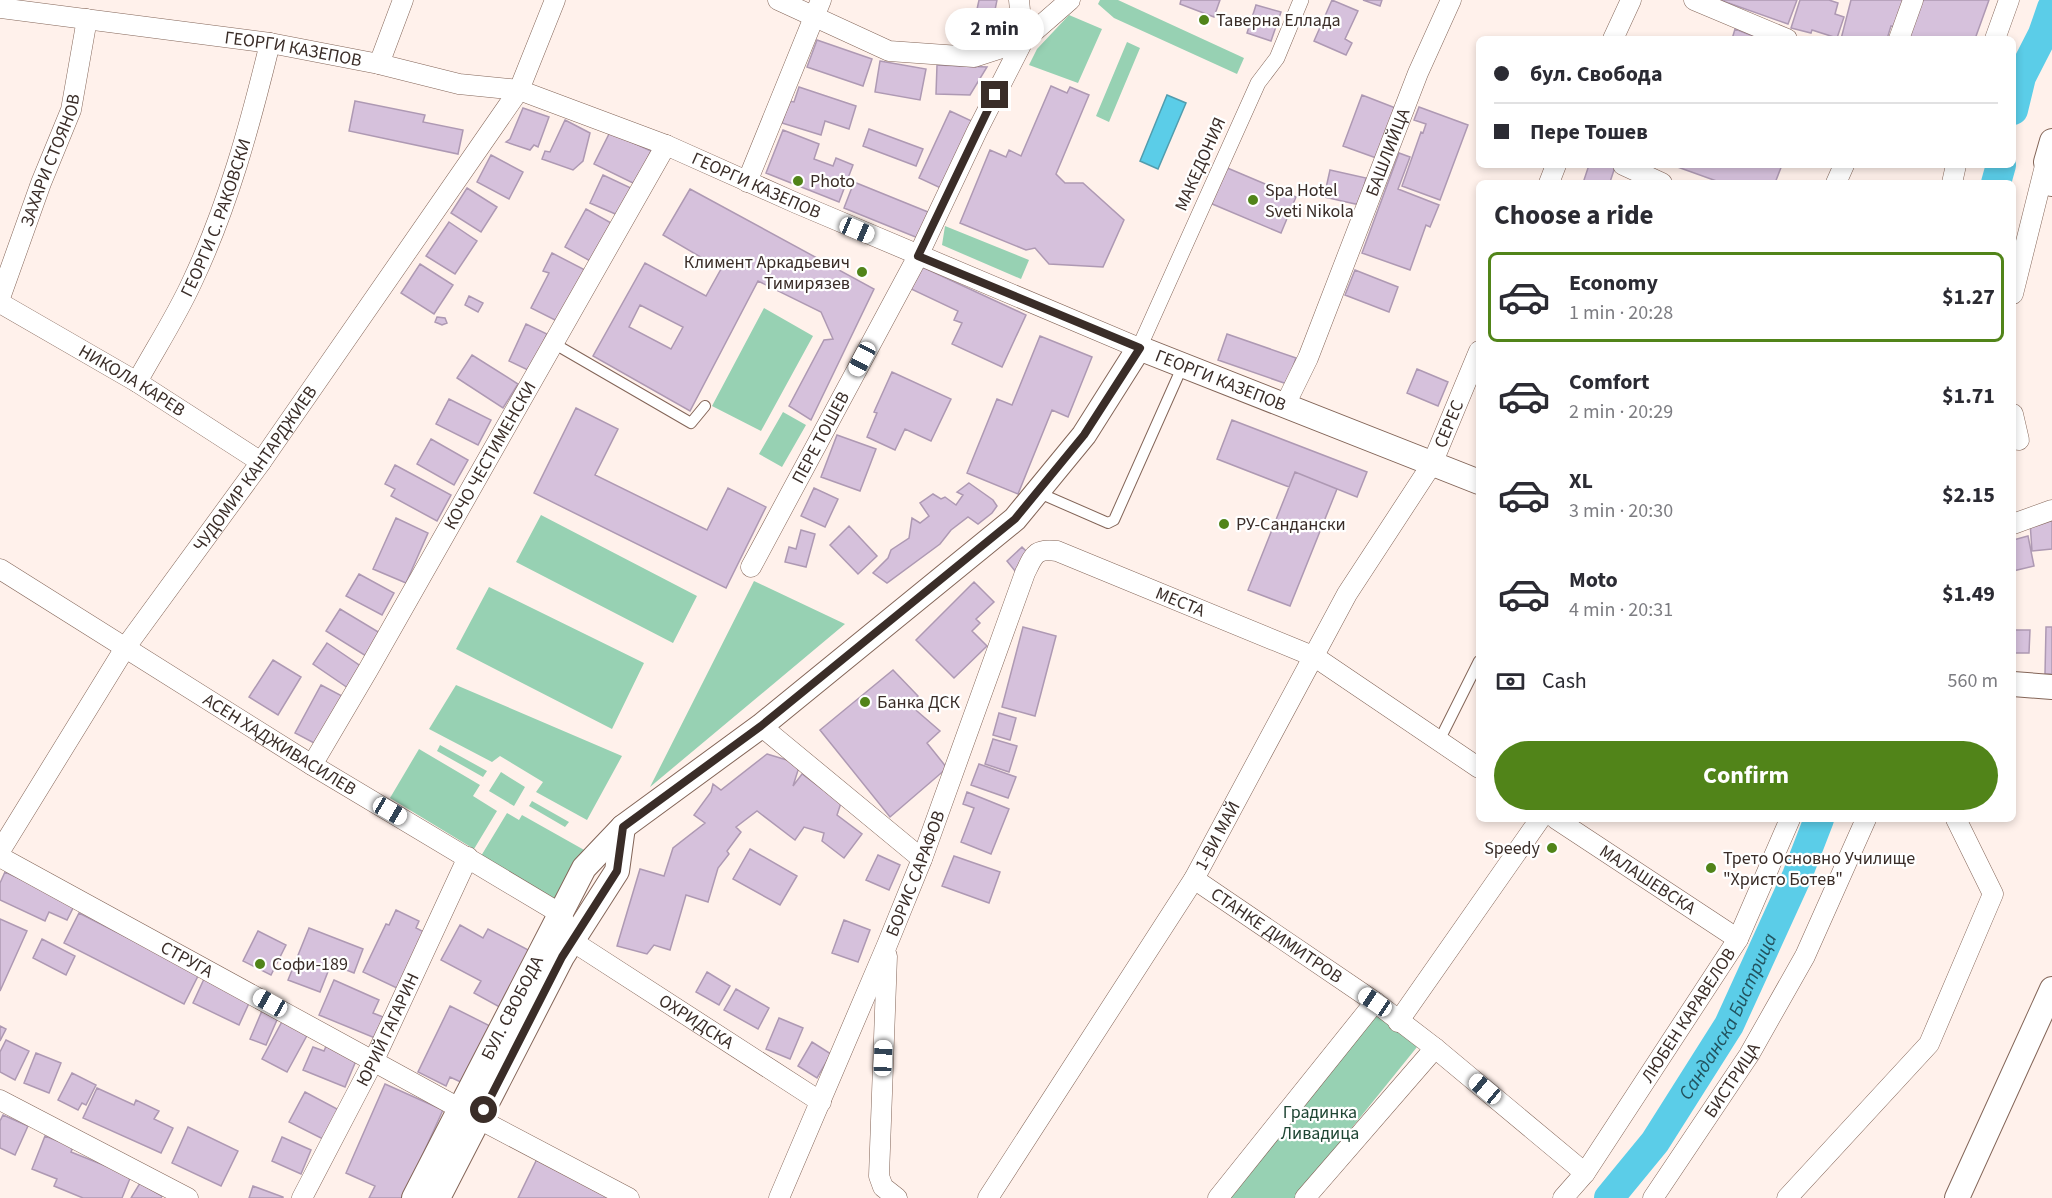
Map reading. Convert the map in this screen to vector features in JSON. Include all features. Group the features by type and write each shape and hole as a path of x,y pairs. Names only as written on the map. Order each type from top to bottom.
{"street":[{"path":"379,64 403,0"},
{"name":"ЧУДОМИР КАНТАРДЖИЕВ","path":"0,851 125,648 261,462 519,90 555,0"},
{"path":"778,0 818,9 889,51 974,57 1023,40 1019,0"},
{"name":"ПЕРЕ ТОШЕВ","path":"751,567 918,256 976,131 1023,40 1070,0"},
{"name":"МАКЕДОНИЯ","path":"1140,348 1258,83 1277,58 1301,0"},
{"name":"БАШЛИЙЦА","path":"1285,405 1308,358 1418,74 1451,0"},
{"path":"1614,36 1631,0"},
{"path":"1694,0 1780,36"},
{"path":"1900,36 1913,0"},
{"path":"1996,36 2009,0"},
{"name":"ГЕОРГИ КАЗЕПОВ","path":"0,8 270,43 379,64 459,84 519,90 666,145 918,256 1140,348 1476,482"},
{"path":"747,182 818,9"},
{"name":"ЗАХАРИ СТОЯНОВ","path":"0,298 37,193 70,110 87,19"},
{"name":"ГЕОРГИ С. РАКОВСКИ","path":"136,382 192,283 231,187 270,43"},
{"name":"КОЧО ЧЕСТИМЕНСКИ","path":"312,765 666,145"},
{"path":"2016,283 2050,162"},
{"path":"1630,168 1656,180"},
{"name":"НИКОЛА КАРЕВ","path":"0,303 136,382 261,462"},
{"name":"БУЛ. СВОБОДА","path":"438,1198 470,1114 584,868 623,827 761,726 1015,519 1084,435 1140,348"},
{"name":"СЕРЕС","path":"1432,464 1476,358"},
{"path":"2016,428 2019,441"},
{"name":"1-ВИ МАЙ","path":"988,1198 1194,879 1347,594 1432,464"},
{"path":"2016,523 2052,510"},
{"name":"МЕСТА","path":"1044,549 1057,551 1315,657"},
{"name":"БОРИС САРАФОВ","path":"779,1198 888,945 922,859 1025,573 1034,555 1044,549"},
{"name":"АСЕН ХАДЖИВАСИЛЕВ","path":"0,569 312,765 561,914"},
{"path":"1315,657 1476,766"},
{"path":"2016,684 2052,687"},
{"path":"761,726 922,859"},
{"path":"1398,1022 1538,822"},
{"name":"МАЛАШЕВСКА","path":"1561,822 1738,939"},
{"name":"ЛЮБЕН КАРАВЕЛОВ","path":"1563,1198 1585,1173 1738,939 1789,822"},
{"name":"БИСТРИЦА","path":"1653,1198 1749,1055 1805,956 1865,822"},
{"path":"1787,1198 1929,1044 1993,894 1957,822"},
{"name":"БУЛ. СВОБОДА","path":"414,1198 470,1114 572,941 617,871 623,827"},
{"name":"СТРУГА","path":"0,857 470,1114 629,1198"},
{"name":"ЮРИЙ ГАГАРИН","path":"302,1198 374,1060 468,857"},
{"name":"СТАНКЕ ДИМИТРОВ","path":"1194,879 1375,1002 1398,1022 1435,1048 1585,1173"},
{"path":"561,914 572,941"},
{"name":"ОХРИДСКА","path":"572,941 821,1102"},
{"path":"888,945 879,1176 883,1187 897,1198"},
{"path":"1957,1198 2052,989"},
{"path":"1218,1198 1375,1002"},
{"path":"1305,1198 1435,1048"},
{"path":"0,1100 188,1198"}],"lane":[{"path":"554,343 691,423 705,406"},
{"path":"1037,492 1108,523 1114,520 1183,365"},
{"path":"1439,741 1476,667"}],"green space":[{"path":"1100,0 1118,0 1244,58 1237,74 1114,18 1098,4"},
{"path":"1069,15 1102,29 1078,83 1029,65 1037,49"},
{"path":"1127,42 1140,48 1109,122 1096,116"},
{"path":"945,226 1029,260 1021,279 942,245"},
{"path":"764,308 813,336 761,431 712,406"},
{"path":"783,412 806,425 782,467 759,454"},
{"path":"541,515 697,596 673,643 516,562"},
{"path":"754,581 845,624 650,787"},
{"path":"489,587 644,663 612,729 456,649"},
{"path":"456,685 622,756 587,820 536,792 543,782 500,756 492,762 429,729"},
{"path":"440,745 487,771 483,777 437,751"},
{"path":"419,749 480,785 473,796 497,811 474,849 390,798"},
{"path":"501,772 525,787 514,806 489,791"},
{"path":"532,801 569,822 565,827 529,806"},
{"path":"507,813 519,820 522,815 586,851 557,900 481,856"},
{"name":"Градинка Ливадица","path":"1374,1013 1417,1047 1295,1198 1224,1198"}],"water":[{"path":"1167,95 1186,103 1158,169 1140,161"}],"building":[{"path":"979,0 997,0 989,40 971,37"},
{"path":"1181,0 1220,0 1214,17 1180,4"},
{"path":"1332,0 1358,11 1345,39 1352,43 1346,55 1314,41"},
{"path":"1363,0 1382,0 1380,6"},
{"path":"1720,0 1797,0 1788,24"},
{"path":"1800,0 1829,0 1838,3 1835,14 1844,17 1838,36 1791,28"},
{"path":"1851,0 1905,0 1898,28 1891,26 1888,36 1842,36"},
{"path":"1922,0 1989,0 1976,36 1909,36"},
{"path":"1256,5 1281,12 1271,41 1247,33"},
{"path":"1735,29 1753,36 1733,36"},
{"path":"817,40 872,59 863,86 807,67"},
{"path":"880,61 926,69 920,100 875,92"},
{"path":"937,65 987,67 970,95 936,94"},
{"path":"1051,86 1067,93 1070,87 1089,95 1056,174 1065,183 1083,183 1124,220 1103,267 1049,264 1035,248 1026,250 960,223 990,150 1006,157 1009,150 1021,156"},
{"path":"799,87 856,106 849,129 825,121 821,135 782,123 789,101 794,102"},
{"path":"1362,95 1398,109 1379,159 1343,146"},
{"path":"355,101 425,115 423,122 463,130 458,154 349,131"},
{"path":"1419,107 1468,125 1440,200 1402,186 1426,124 1414,120"},
{"path":"523,108 549,117 538,147 534,145 530,150 506,142 510,139"},
{"path":"950,111 976,123 945,190 919,178"},
{"path":"565,120 590,133 583,161 573,170 542,159 545,151 550,152"},
{"path":"869,129 923,149 916,166 863,146"},
{"path":"783,130 819,144 814,159 833,166 836,158 853,165 839,202 766,173"},
{"path":"610,132 651,151 635,184 594,164"},
{"path":"1399,153 1410,157 1398,189 1439,205 1430,227 1426,225 1410,270 1362,253"},
{"path":"491,155 523,172 509,199 477,182"},
{"name":"Spa Hotel Sveti Nikola","path":"1225,167 1296,197 1281,233 1210,203"},
{"path":"1588,168 1615,168 1611,180 1584,180"},
{"path":"1680,168 1781,168 1776,180 1714,180"},
{"path":"1330,170 1366,178 1360,205 1324,197"},
{"path":"603,175 633,189 620,216 590,203"},
{"path":"854,182 928,212 918,238 844,208"},
{"path":"467,188 497,207 481,232 451,213"},
{"path":"690,189 874,289 811,420 789,406 824,340 833,339 821,312 758,281 690,411 593,356 645,263 706,296 721,269 663,235","holes":["640,305 683,327 671,349 629,327"]},
{"path":"586,209 613,224 592,262 565,247"},
{"path":"449,222 477,241 455,274 426,256"},
{"path":"552,253 585,270 559,322 531,308 549,273 543,271"},
{"path":"420,264 453,285 434,314 401,293"},
{"path":"920,266 1026,315 1002,367 952,344 962,323 954,320 958,311 909,288"},
{"path":"1355,270 1398,287 1389,312 1345,295"},
{"path":"469,296 483,303 478,312 465,305"},
{"path":"437,317 445,318 447,323 442,325 435,322"},
{"path":"526,324 547,334 530,371 509,361"},
{"path":"1227,334 1296,358 1287,384 1218,360"},
{"path":"1040,336 1092,357 1068,417 1052,410 1018,494 967,473 997,399 1012,405"},
{"path":"472,355 518,384 503,408 457,378"},
{"path":"1417,369 1448,382 1438,406 1407,393"},
{"path":"892,372 951,399 931,441 905,429 895,450 867,437 877,413 874,412"},
{"path":"449,399 491,420 478,445 436,424"},
{"path":"576,408 618,429 595,475 707,530 728,488 766,507 726,588 534,493"},
{"path":"1232,420 1367,472 1357,497 1295,472 1289,487 1217,459"},
{"path":"837,435 876,449 860,491 821,477"},
{"path":"431,439 468,460 454,485 417,464"},
{"path":"395,465 451,495 437,521 391,496 395,489 385,484"},
{"path":"1295,472 1337,489 1290,606 1248,590"},
{"path":"969,483 993,500 997,506 992,513 978,524 968,517 951,530 940,544 887,583 873,573 888,558 891,550 909,538 912,518 920,523 929,516 920,503 933,494 941,499 945,497 956,505 963,495 957,492"},
{"path":"814,488 838,499 825,527 801,516"},
{"path":"396,518 428,533 406,583 373,569"},
{"path":"2052,520 2052,549 2032,551 2030,522"},
{"path":"849,526 877,556 858,574 830,545"},
{"path":"801,530 815,534 806,567 785,562 789,547 796,549"},
{"path":"2028,536 2034,566 2016,570 2016,539"},
{"path":"1022,547 1031,556 1015,571 1007,561"},
{"path":"359,574 394,593 382,615 346,596"},
{"path":"974,582 994,602 976,619 980,623 972,631 987,646 954,678 916,640"},
{"path":"340,609 380,633 366,656 326,631"},
{"path":"1023,627 1056,636 1035,716 1002,707"},
{"path":"2046,627 2052,627 2052,674 2045,674"},
{"path":"2016,630 2030,630 2029,653 2016,653"},
{"path":"327,643 362,667 348,688 313,664"},
{"path":"273,660 301,677 278,715 249,697"},
{"path":"893,670 918,696 910,705 940,731 927,743 947,768 890,817 820,730"},
{"path":"321,685 342,696 316,744 295,733"},
{"path":"999,713 1016,718 1010,740 993,735"},
{"path":"993,739 1017,746 1009,772 985,764"},
{"path":"767,754 800,764 793,786 802,774 841,803 837,815 862,834 844,858 822,841 824,833 804,827 795,840 757,811 736,827 741,832 718,868 708,902 686,895 670,950 654,945 647,954 617,946 640,869 664,876 673,848 705,823 694,815 711,792 713,784 721,790"},
{"path":"979,764 1016,777 1008,798 971,785"},
{"path":"967,792 1009,809 991,854 961,842 974,808 963,804"},
{"path":"750,849 797,876 780,905 733,879"},
{"path":"878,855 900,865 889,890 866,880"},
{"path":"954,856 1000,872 989,903 942,886"},
{"path":"5,872 75,904 67,920 49,912 45,921 0,900 0,883"},
{"path":"396,910 419,921 416,928 426,933 399,989 363,972 386,924 389,925"},
{"path":"79,913 199,974 184,1004 64,943"},
{"path":"0,919 27,931 0,991"},
{"path":"844,920 870,930 858,962 832,953"},
{"path":"460,925 483,938 488,929 534,953 505,1010 474,993 481,981 441,960"},
{"path":"309,928 363,949 354,973 331,964 320,992 288,980"},
{"path":"258,931 286,945 271,975 243,961"},
{"path":"42,939 75,956 66,975 33,958"},
{"path":"707,972 730,986 719,1005 696,992"},
{"path":"204,979 250,1001 239,1025 193,1003"},
{"path":"334,980 379,1000 373,1013 383,1017 375,1038 319,1015"},
{"path":"736,989 769,1008 758,1029 724,1010"},
{"path":"264,1006 280,1013 266,1045 250,1039"},
{"path":"450,1006 494,1028 465,1084 450,1077 446,1086 418,1072"},
{"path":"285,1016 310,1030 287,1072 262,1059"},
{"path":"779,1018 803,1028 790,1059 766,1049"},
{"path":"0,1026 6,1029 0,1041"},
{"path":"6,1040 29,1051 15,1080 0,1072 0,1052"},
{"path":"812,1042 831,1054 817,1078 798,1066"},
{"path":"327,1044 358,1056 345,1087 303,1070 313,1047 324,1051"},
{"path":"36,1053 61,1063 49,1093 24,1083"},
{"path":"72,1073 96,1085 86,1105 82,1103 78,1110 58,1100"},
{"path":"385,1084 443,1110 403,1198 369,1198 375,1186 346,1173"},
{"path":"97,1088 134,1105 136,1100 159,1111 154,1119 173,1128 161,1153 83,1118"},
{"path":"305,1092 339,1110 323,1139 289,1122"},
{"path":"3,1115 28,1126 15,1155 0,1148 0,1121"},
{"path":"188,1127 238,1151 221,1186 172,1163"},
{"path":"45,1136 73,1147 71,1152 131,1176 122,1198 83,1198 54,1186 57,1179 32,1169"},
{"path":"282,1137 311,1150 301,1174 272,1161"},
{"path":"537,1159 614,1198 518,1198"},
{"path":"140,1183 162,1196 161,1198 131,1198"},
{"path":"253,1186 283,1197 283,1198 249,1198"}],"waterway":[{"name":"Санданска Бистрица","path":"2016,98 2021,77 2043,34 2052,8"},
{"name":"Санданска Бистрица","path":"1997,180 2000,168"},
{"name":"Санданска Бистрица","path":"1609,1198 1655,1142 1729,1025 1797,876 1818,822"}],"place":[{"name":"Таверна Еллада","path":"1204,20"},
{"name":"Photo","path":"798,181"},
{"name":"Spa Hotel Sveti Nikola","path":"1253,200"},
{"name":"Климент Аркадьевич Тимирязев","path":"862,272"},
{"name":"РУ-Сандански","path":"1224,524"},
{"name":"Банка ДСК","path":"865,702"},
{"name":"Speedy","path":"1552,848"},
{"name":"Трето Основно Училище \"Христо Ботев\"","path":"1711,868"},
{"name":"Софи-189","path":"260,964"}],"route":[{"path":"484,1110 562,957 617,871 623,827 761,726 1015,519 1084,435 1140,348 918,256 995,95"}]}
